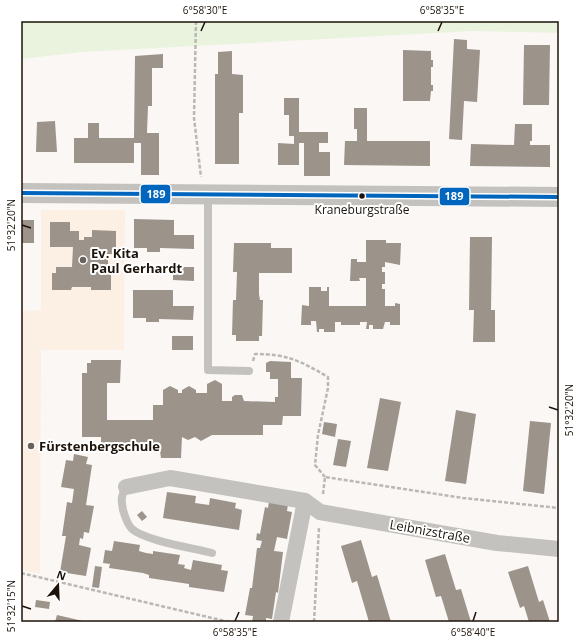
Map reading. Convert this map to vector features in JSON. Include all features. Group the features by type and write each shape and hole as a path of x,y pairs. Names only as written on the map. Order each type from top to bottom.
{"street":[{"path":"21,193 559,196"},
{"name":"Leibnizstraße","path":"126,487 170,478 305,501 320,512 497,543 559,549"},
{"path":"282,622 305,501"}],"lane":[{"path":"208,194 208,370 249,371"},
{"path":"126,487 121,495 122,504 125,520 133,529 144,536 212,553"}],"path":[{"path":"196,21 194,118 201,176 208,194"},
{"path":"249,371 255,354 272,354 294,358 328,377 328,388 318,435 315,465 326,477 462,498 559,508"},
{"path":"314,622 320,512 326,477"},
{"path":"21,574 229,622"}],"shaded area":[{"name":"Ev. Kita Paul Gerhardt","path":"41,210 125,210 124,350 41,350 40,574 21,570 21,311 41,310"}],"green space":[{"path":"21,21 559,21 559,33 472,31 82,52 21,59"}],"building":[{"path":"454,39 467,40 467,49 480,50 477,102 464,101 462,140 449,139"},
{"path":"524,45 550,45 549,105 523,105"},
{"path":"403,50 431,51 433,67 431,67 431,85 433,85 433,91 431,91 430,101 403,101"},
{"path":"232,51 232,74 243,75 243,113 239,113 239,164 215,164 215,74 218,74 218,52"},
{"path":"163,54 163,68 152,68 152,106 148,106 147,133 159,133 159,175 141,175 141,143 134,143 134,163 74,163 74,138 88,138 88,123 99,123 99,138 134,138 135,56"},
{"path":"284,98 299,98 299,132 328,132 328,143 319,143 319,152 330,152 330,176 304,176 304,143 299,143 299,165 278,165 278,143 294,144 294,136 289,136 289,115 284,115"},
{"path":"354,108 367,108 367,141 430,141 430,166 344,165 345,141 357,141 357,129 354,129"},
{"path":"55,121 57,152 36,152 37,122"},
{"path":"515,124 532,124 532,141 530,141 530,145 550,145 550,167 470,166 471,144 514,145"},
{"path":"134,219 174,220 174,235 194,235 194,249 160,248 160,252 147,252 147,248 134,248"},
{"path":"21,220 34,220 34,243 21,243"},
{"path":"50,222 70,222 70,231 79,231 79,240 84,240 84,237 92,237 92,230 116,231 116,254 108,254 108,274 111,274 111,290 91,290 91,287 72,287 71,290 52,290 52,273 56,273 56,267 72,267 73,247 50,247"},
{"path":"470,237 492,237 491,310 495,310 495,342 473,342 474,310 469,310"},
{"path":"366,240 386,240 386,243 401,243 400,265 385,262 385,267 382,267 382,272 385,272 385,284 382,284 382,289 385,289 385,306 395,306 395,303 400,304 400,325 390,325 390,322 385,322 383,329 373,329 373,325 369,325 369,329 366,329 367,322 360,322 360,325 341,325 341,322 335,322 335,332 324,332 324,329 319,329 319,332 317,332 316,321 311,321 311,325 301,325 302,305 309,306 309,287 321,287 321,291 327,291 327,287 329,287 329,306 366,306 366,278 359,278 360,281 350,281 351,259 357,259 357,262 366,262"},
{"path":"234,243 271,243 271,248 292,248 292,273 259,273 259,294 260,300 263,300 262,336 259,336 259,341 236,341 236,335 232,335 233,300 236,300 237,272 233,272"},
{"path":"173,267 194,267 194,281 173,280"},
{"path":"133,290 173,290 173,306 194,306 193,320 159,319 159,322 146,322 146,318 133,318"},
{"path":"172,336 193,336 193,350 172,350"},
{"path":"91,360 121,360 120,383 107,383 107,420 153,420 153,405 163,405 163,390 170,386 178,390 178,393 182,393 182,390 189,386 196,390 196,393 207,393 207,384 215,380 222,384 222,401 232,401 232,397 235,395 242,395 244,401 275,402 275,397 278,397 278,379 270,379 270,372 266,372 266,363 270,361 291,362 291,378 302,378 301,416 283,416 282,425 263,425 263,435 212,435 201,441 195,437 188,440 182,437 181,458 161,458 159,444 123,443 114,444 114,446 101,446 101,437 82,437 82,373 87,373 87,363 91,363"},
{"path":"380,398 401,402 388,471 367,468"},
{"path":"456,410 476,414 466,484 445,481"},
{"path":"530,421 551,423 544,494 523,491"},
{"path":"324,422 337,424 335,437 322,434"},
{"path":"338,439 351,441 346,467 333,465"},
{"path":"74,454 88,457 86,464 92,465 86,505 94,506 89,533 84,532 83,539 80,538 79,545 91,548 86,576 60,572 66,536 62,536 67,502 72,503 74,489 61,487 66,460 73,461"},
{"path":"167,492 196,496 195,503 209,505 210,498 236,503 235,508 242,510 239,530 163,518"},
{"path":"269,501 288,504 287,511 292,512 287,539 277,537 274,551 283,552 278,593 276,592 272,619 266,618 266,622 252,622 253,616 245,615 250,588 252,588 257,548 260,548 262,541 256,540 257,533 260,534 265,507 268,508"},
{"path":"142,511 147,517 142,521 137,515"},
{"path":"361,540 372,577 377,575 391,622 369,622 357,581 352,583 341,546"},
{"path":"114,541 140,545 139,551 146,553 153,554 153,551 180,555 178,564 185,565 184,568 191,570 193,560 222,565 221,570 228,571 224,592 189,587 189,584 149,578 149,575 143,573 109,568 110,564 103,563 105,550 112,551"},
{"path":"445,554 456,590 461,589 471,622 449,622 441,596 436,597 425,560"},
{"path":"95,566 102,567 99,588 92,587"},
{"path":"528,566 539,602 543,600 550,622 529,622 524,606 520,608 508,572"},
{"path":"36,600 50,602 49,609 35,607"},
{"path":"57,615 83,621 83,622 55,622"}],"transit line":[{"name":"189","path":"21,193 559,197"}],"place":[{"name":"Kraneburgstraße","path":"362,196"},
{"name":"Ev. Kita Paul Gerhardt","path":"83,260"},
{"name":"Fürstenbergschule","path":"31,446"}]}
